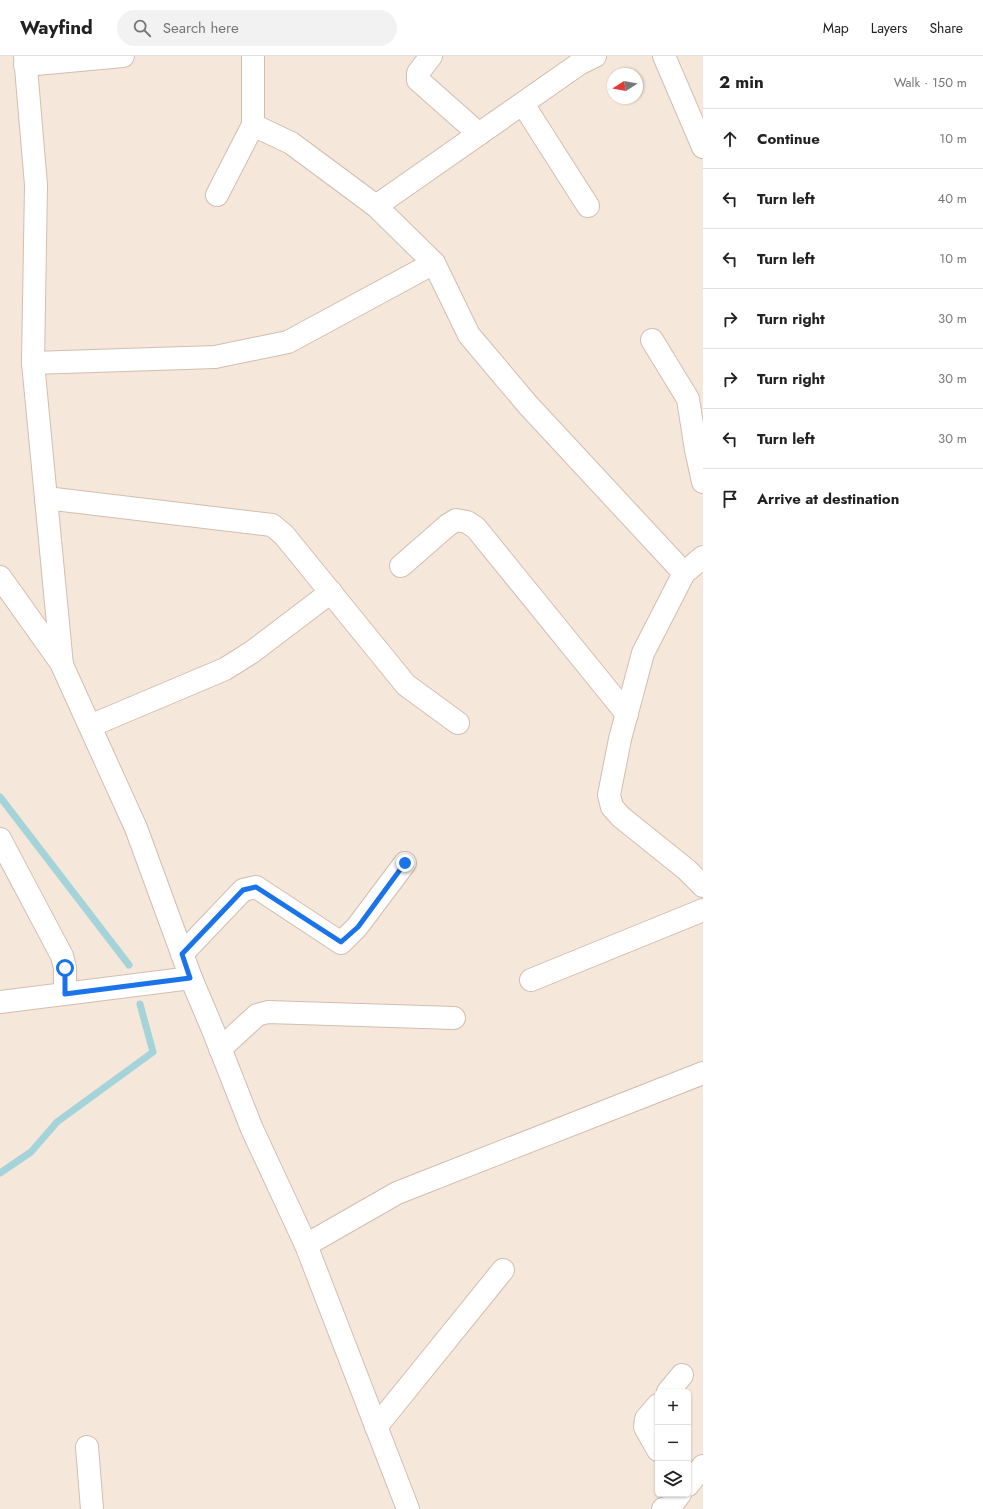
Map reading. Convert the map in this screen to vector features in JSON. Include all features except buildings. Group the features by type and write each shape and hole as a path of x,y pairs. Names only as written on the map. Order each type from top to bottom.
{"street":[{"path":"62,665 33,363 36,185 25,60 123,56"},
{"path":"217,195 253,125 252,56"},
{"path":"431,56 418,73 418,80 479,134"},
{"path":"376,206 579,64 595,56"},
{"path":"664,56 703,147"},
{"path":"523,104 588,206"},
{"path":"253,125 291,143 376,206 434,263 468,335 528,405 684,573"},
{"path":"33,363 215,357 288,342 434,263"},
{"path":"652,340 688,399 703,482"},
{"path":"46,498 272,525 284,535 406,685 458,723"},
{"path":"401,566 448,525 456,520 467,522 476,528 627,714"},
{"path":"703,557 684,573 643,653 620,740 609,795 612,807 621,817 686,870 703,886"},
{"path":"0,577 62,665 136,828 190,978 252,1129 306,1245 408,1509"},
{"path":"90,726 225,669 252,652 331,592"},
{"path":"0,839 62,956 65,968 65,994"},
{"path":"182,954 243,890 256,887 341,942 358,927 405,863"},
{"path":"531,980 703,910"},
{"path":"0,1002 190,978"},
{"path":"220,1049 257,1015 268,1012 454,1018"},
{"path":"306,1245 397,1193 703,1073"},
{"path":"376,1427 503,1270"},
{"path":"670,1389 682,1375"},
{"path":"655,1408 646,1419 645,1427 655,1445"},
{"path":"87,1447 92,1509"},
{"path":"691,1481 703,1466"},
{"path":"663,1509 671,1506 678,1497"}],"shaded area":[{"path":"0,56 703,56 703,1509 0,1509"}],"waterway":[{"path":"0,797 129,965"},
{"path":"0,1173 31,1152 57,1122 153,1052 140,1004"}],"route":[{"path":"65,968 65,994 190,978 182,954 243,890 256,887 341,942 358,927 405,863"}]}
